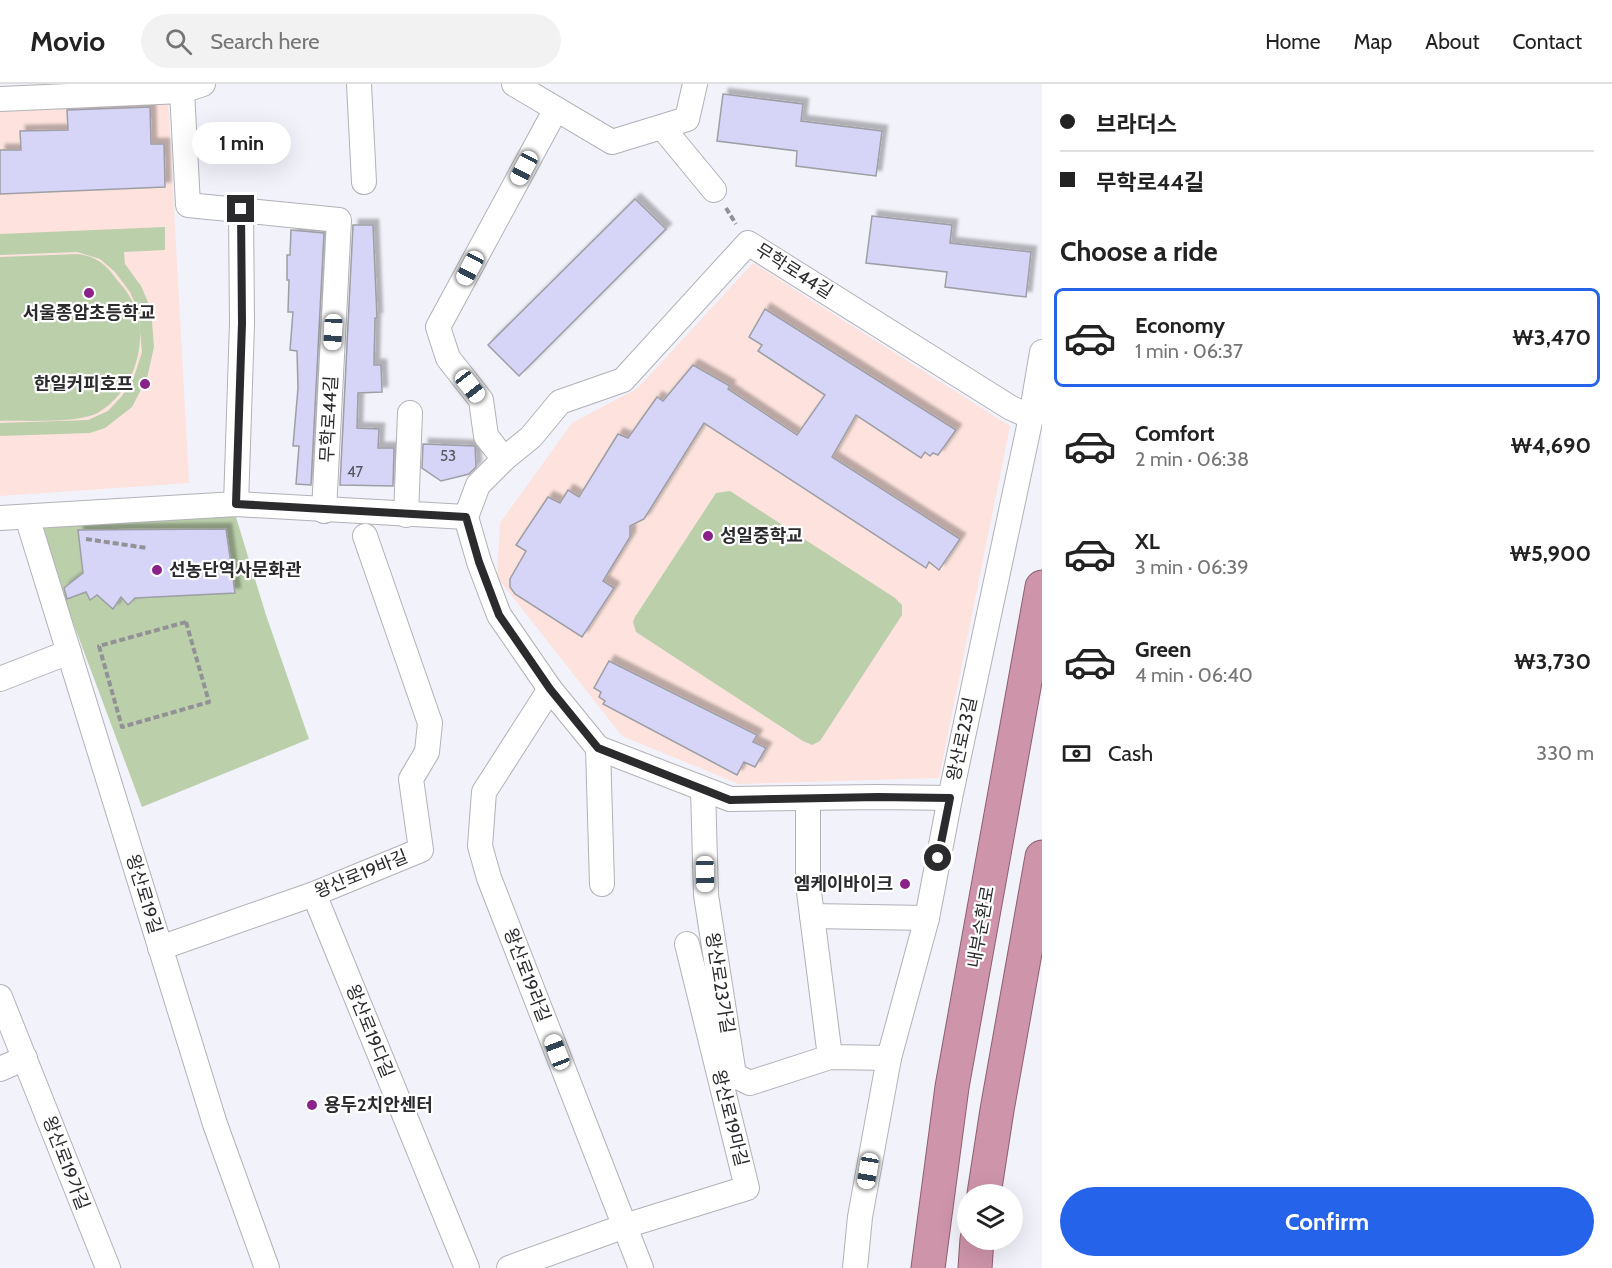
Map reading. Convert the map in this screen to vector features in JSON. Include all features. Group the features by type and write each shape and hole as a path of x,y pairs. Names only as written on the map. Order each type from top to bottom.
{"highway":[{"name":"내부순환로","path":"928,1268 952,1087 1042,586"},
{"path":"986,1184 1042,857"},
{"path":"975,1268 976,1250"}],"street":[{"path":"359,84 364,183"},
{"path":"514,84 612,141 687,119 695,84"},
{"path":"0,99 181,87 188,205 241,209 242,323 236,504"},
{"path":"556,109 438,327 448,358 481,400 486,436 504,459 478,485 466,517 479,562 499,615 550,689 598,748 730,800 950,798"},
{"path":"662,127 714,190"},
{"name":"무학로44길","path":"241,209 339,220 324,511"},
{"name":"무학로44길","path":"504,459 531,437 560,402 623,380 748,243 1011,408 1031,417"},
{"name":"왕산로23길","path":"855,1268 860,1217 889,1058 927,918 950,798 1031,417 1042,352"},
{"path":"406,515 410,413"},
{"path":"0,518 236,504 324,511 466,517"},
{"name":"왕산로19길","path":"27,517 215,1124 267,1268"},
{"name":"왕산로19바길","path":"160,948 314,894 421,850 411,778 427,752 430,723 365,536"},
{"path":"0,679 69,652"},
{"name":"왕산로19라길","path":"550,689 484,792 480,846 489,878 641,1268"},
{"path":"598,748 602,884"},
{"name":"왕산로23가길","path":"704,789 706,895 735,1075 750,1083 830,1057 889,1058"},
{"path":"808,798 808,884 830,1057"},
{"name":"왕산로19다길","path":"314,894 467,1268"},
{"path":"812,916 927,918"},
{"name":"왕산로19마길","path":"509,1268 624,1226 747,1188 687,944"},
{"name":"왕산로19가길","path":"0,997 108,1268"},
{"path":"0,1068 25,1058"}],"path":[{"path":"714,190 748,243"},
{"path":"186,621 209,702 122,727 105,669 99,646 186,621"}],"shaded area":[{"name":"서울종암초등학교","path":"168,99 189,483 0,496 0,103"},
{"path":"753,263 1010,426 939,778 739,784 622,736 497,577 500,523 572,423 638,388"}],"green space":[{"path":"165,227 165,250 124,252 125,264 141,286 151,309 154,347 147,378 132,407 105,428 90,433 0,436 0,423 88,420 108,411 122,396 134,377 142,352 138,310 130,292 115,272 100,259 77,252 0,255 0,234"},
{"path":"78,254 93,258 105,266 131,299 137,312 140,340 138,355 128,381 111,403 90,416 66,420 0,421 0,257"},
{"path":"730,491 895,598 902,605 902,615 820,741 812,745 636,632 633,622 635,617 716,493"},
{"path":"235,514 266,615 309,739 142,807 68,609 43,526"}],"pier":[{"path":"1042,550 1042,1033 1027,1112 1020,1184 957,1184 957,1250 1013,1250 1011,1268 919,1268 958,998 1039,553"}],"building":[{"path":"723,94 803,104 801,121 882,131 876,176 796,166 797,151 717,141"},
{"path":"150,107 151,144 164,144 165,187 0,194 0,150 21,150 20,131 68,130 67,110"},
{"path":"635,199 666,229 519,376 488,345"},
{"path":"872,216 952,225 950,243 1031,252 1026,297 945,287 947,272 866,263"},
{"path":"353,225 373,225 377,318 375,318 374,365 381,365 382,392 358,393 357,428 379,429 378,448 394,448 393,486 340,485"},
{"path":"291,230 324,233 311,485 296,484 299,446 293,446 298,388 297,351 290,350 293,312 288,312 287,255 290,255"},
{"path":"765,309 956,430 938,455 933,453 930,456 925,452 921,458 856,415 832,457 960,539 939,570 929,562 926,568 704,423 644,519 630,526 630,537 603,581 614,588 582,637 515,594 510,587 510,579 526,551 516,545 548,497 560,503 568,490 579,497 618,434 628,438 657,397 663,401 693,365 730,386 728,389 797,435 825,395 758,351 762,345 749,337"},
{"path":"423,444 475,446 476,467 469,474 441,481 422,468"},
{"name":"선농단역사문화관","path":"226,529 235,593 135,598 128,605 121,597 113,609 97,595 90,600 86,592 67,599 64,588 83,573 78,530"},
{"path":"609,661 757,735 753,742 766,748 755,767 744,762 737,775 603,704 605,701 599,697 601,692 594,688"}],"place":[{"name":"서울종암초등학교","path":"89,293"},
{"name":"한일커피호프","path":"145,384"},
{"name":"성일중학교","path":"708,536"},
{"name":"선농단역사문화관","path":"157,570"},
{"name":"엠케이바이크","path":"905,884"},
{"name":"용두2치안센터","path":"312,1105"}],"route":[{"path":"241,209 242,323 236,504 324,511 466,517 479,562 499,615 550,689 598,748 730,800 950,798 938,858"}]}
